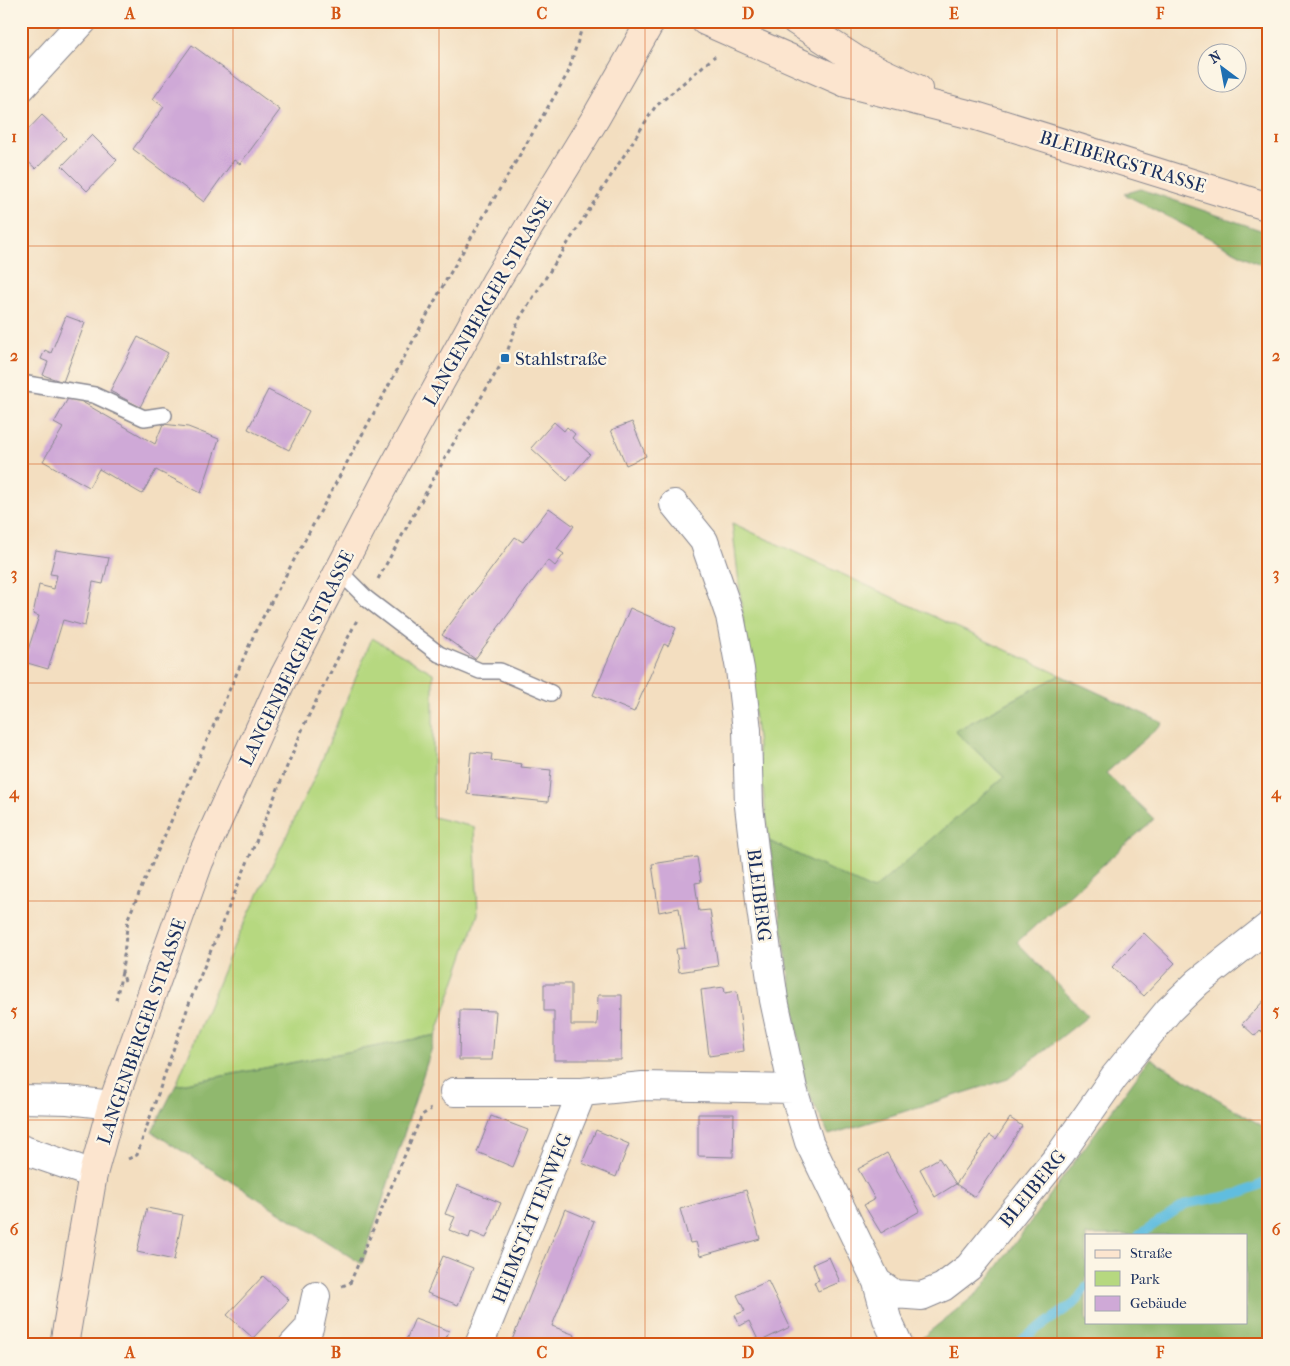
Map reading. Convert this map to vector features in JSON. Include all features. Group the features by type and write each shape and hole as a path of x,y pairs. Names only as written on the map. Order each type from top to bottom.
{"main road":[{"name":"LANGENBERGER STRASSE","path":"64,1345 93,1174 112,1105 142,1027 199,862 281,682 388,476 496,281 595,119 651,21"},
{"name":"BLEIBERGSTRASSE","path":"705,21 846,83 976,116 1269,207"},
{"name":"BLEIBERGSTRASSE","path":"796,21 858,61 976,116"}],"street":[{"path":"21,88 83,21"},
{"name":"BLEIBERG","path":"674,504 704,540 730,616 740,669 747,730 749,806 761,909 774,1000 793,1089 809,1142 877,1282 887,1319 899,1345"},
{"name":"BLEIBERG","path":"877,1282 894,1294 922,1296 943,1287 969,1266 1061,1153 1114,1076 1169,1010 1198,982 1269,926"},
{"path":"454,1092 582,1092 643,1086 793,1089"},
{"name":"HEIMSTÄTTENWEG","path":"479,1345 582,1092"},
{"path":"21,1099 68,1100 112,1105"},
{"path":"21,1149 93,1174"},
{"path":"293,1345 310,1328 316,1296"}],"lane":[{"path":"21,383 94,395 144,418 164,415"},
{"path":"338,571 367,599 439,654 480,671 500,671 551,693"}],"path":[{"path":"115,1008 122,972 128,918 256,630 445,282 568,73 584,21"},
{"path":"93,1174 137,1155 190,1001 294,749 367,599 450,449 504,358 518,321 655,107 739,36"},
{"path":"122,972 142,1027"},
{"path":"316,1296 350,1283 422,1116 454,1092"}],"green space":[{"path":"1141,189 1269,233 1269,269 1124,194"},
{"path":"732,523 1060,675 955,731 1004,777 873,891 769,841"},
{"path":"372,638 433,673 433,817 474,827 478,914 436,1035 176,1085 234,945 317,772"},
{"path":"1060,675 1163,723 1106,773 1154,819 1017,942 1088,1016 1008,1079 829,1135 806,1088 769,841 873,890 1004,777 955,731"},
{"path":"436,1035 362,1264 152,1132 176,1085"},
{"path":"1150,1058 1269,1130 1269,1345 923,1345 919,1340 980,1291"}],"building":[{"path":"192,45 280,110 240,164 234,160 204,202 133,149 164,107 153,99"},
{"path":"42,115 66,138 36,169 21,155 21,137"},
{"path":"92,135 117,160 87,191 62,166"},
{"path":"66,316 85,323 63,382 43,375 48,362 41,359 45,350 51,353"},
{"path":"138,337 168,353 140,407 110,391"},
{"path":"268,390 309,411 289,450 248,429"},
{"path":"70,395 155,444 163,424 188,427 219,439 201,493 156,470 142,494 99,469 89,487 43,461 63,428 54,423"},
{"path":"554,422 564,431 567,427 575,434 572,438 590,454 567,481 531,448"},
{"path":"632,422 646,456 626,465 611,430"},
{"path":"549,508 574,526 557,549 564,554 555,566 548,560 475,659 442,635 515,537 523,542"},
{"path":"56,550 109,558 103,584 93,582 85,626 63,620 48,669 24,662 39,616 33,614 39,585 54,589 57,575 50,574"},
{"path":"630,608 676,628 668,646 664,644 634,712 593,695"},
{"path":"471,752 492,754 491,760 522,764 521,767 551,770 548,802 467,794"},
{"path":"697,857 701,882 695,883 699,911 710,910 718,966 679,972 676,949 685,948 679,908 659,912 652,864"},
{"path":"1144,933 1175,963 1144,996 1112,967"},
{"path":"544,984 571,984 571,1025 597,1025 598,995 622,995 621,1060 554,1060 554,1011 544,1011"},
{"path":"724,987 725,993 737,991 744,1051 709,1056 701,990"},
{"path":"1269,995 1269,1039 1260,1030 1255,1036 1242,1024"},
{"path":"460,1010 496,1011 492,1060 459,1060"},
{"path":"698,1114 734,1114 733,1157 698,1156"},
{"path":"491,1116 528,1130 513,1167 477,1152"},
{"path":"1010,1118 1022,1126 975,1197 956,1184 990,1135 996,1139"},
{"path":"596,1130 629,1144 616,1177 582,1163"},
{"path":"887,1153 920,1211 881,1233 864,1205 875,1199 858,1169"},
{"path":"939,1158 956,1184 935,1197 920,1169"},
{"path":"457,1185 501,1203 486,1238 471,1232 469,1238 449,1230 455,1217 445,1214"},
{"path":"746,1190 760,1239 700,1256 696,1242 690,1243 680,1209"},
{"path":"147,1208 183,1215 174,1260 137,1252"},
{"path":"565,1209 594,1221 552,1326 575,1335 571,1345 510,1345"},
{"path":"443,1256 473,1268 458,1305 427,1293"},
{"path":"829,1257 840,1282 818,1291 814,1282 819,1280 813,1264"},
{"path":"263,1276 289,1300 253,1338 227,1315"},
{"path":"768,1281 790,1327 759,1342 749,1321 740,1326 735,1315 745,1311 737,1295"},
{"path":"415,1318 449,1331 443,1345 404,1345"}],"waterway":[{"path":"1141,1234 1186,1204 1241,1193 1269,1181"},
{"path":"1019,1345 1021,1340 1075,1303 1085,1288"}],"place":[{"name":"Stahlstraße","path":"505,358"}]}
